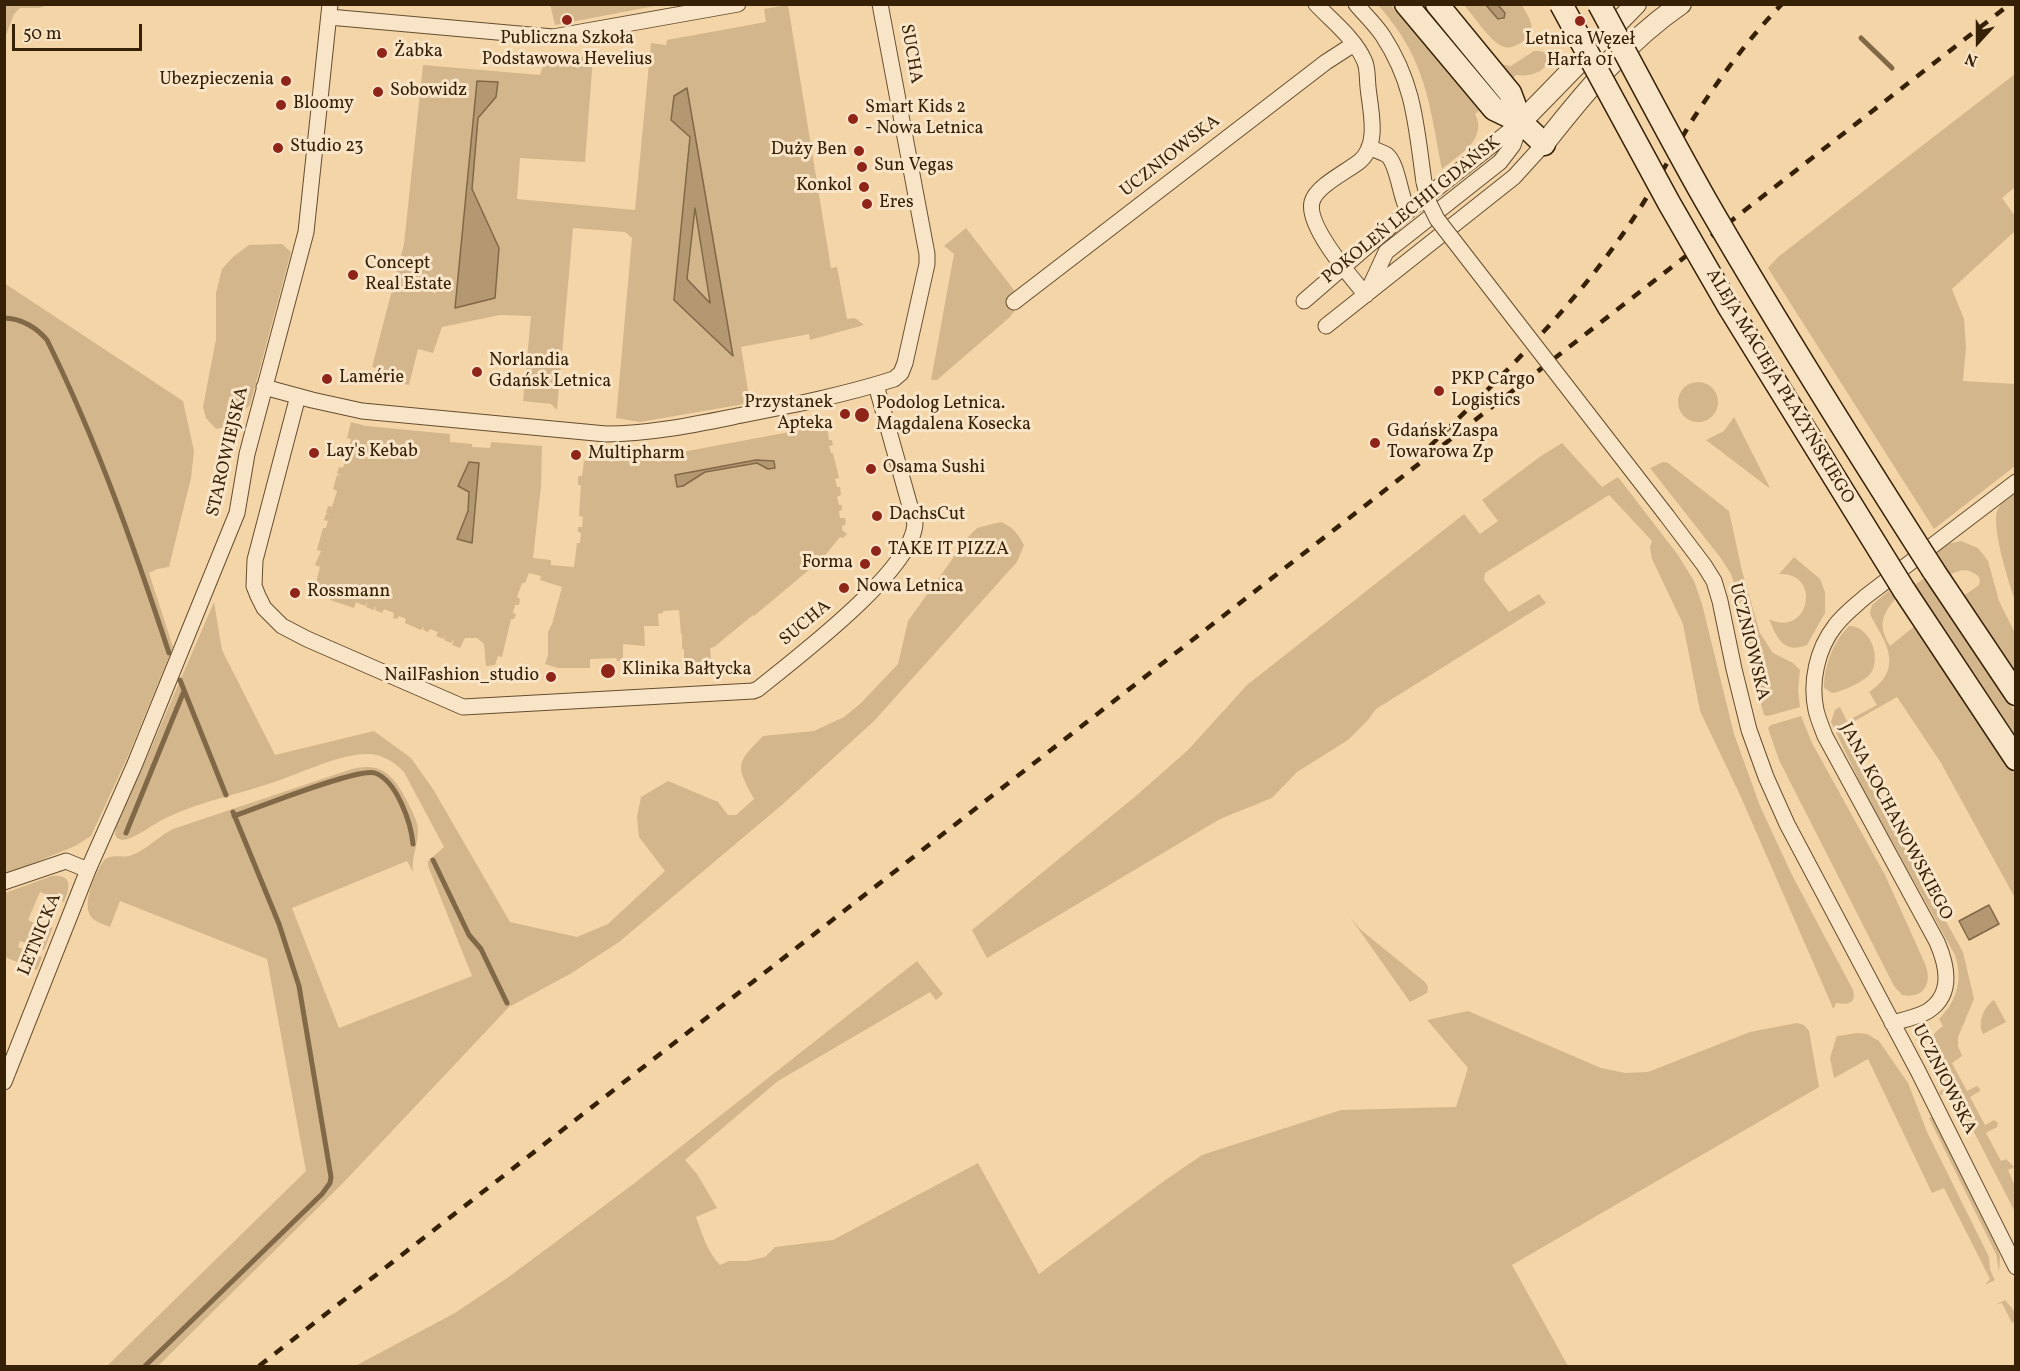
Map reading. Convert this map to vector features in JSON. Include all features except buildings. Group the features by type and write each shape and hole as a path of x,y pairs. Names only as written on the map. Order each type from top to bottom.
{"main road":[{"path":"1406,4 1494,110 1521,122 1544,144"},
{"path":"1437,4 1510,93 1521,122"},
{"name":"ALEJA MACIEJA PŁAŻYŃSKIEGO","path":"1561,4 1729,308 1904,590 2016,759"},
{"name":"ALEJA MACIEJA PŁAŻYŃSKIEGO","path":"1599,4 1704,198 1756,287 1843,430 2016,694"}],"street":[{"path":"329,11 554,37 738,4"},
{"name":"SUCHA","path":"298,396 255,560 254,586 264,608 282,626 463,707 758,689 860,604 905,551 914,532 915,524 876,385 894,379 901,373 905,363 927,264 927,254 880,4"},
{"path":"1316,4 1354,44 1365,61 1372,128 1369,147 1362,159 1318,192 1312,202 1312,215 1330,250 1366,295"},
{"name":"UCZNIOWSKA","path":"1356,4 1382,34 1401,68 1413,101 1429,204 1437,219 1667,516 1714,581 1749,730 1766,777 1787,824 1918,1071 2016,1267"},
{"name":"POKOLEŃ LECHII GDAŃSK","path":"1304,301 1408,211 1521,122 1636,4"},
{"name":"POKOLEŃ LECHII GDAŃSK","path":"1326,327 1514,177 1582,96 1656,21 1681,4"},
{"name":"STAROWIEJSKA","path":"88,870 134,766 237,513 247,454 306,232 329,11"},
{"name":"UCZNIOWSKA","path":"1014,302 1326,62 1354,44"},
{"name":"POKOLEŃ LECHII GDAŃSK","path":"1366,295 1386,252 1500,162 1513,145 1521,122"},
{"path":"1369,147 1389,156 1408,211"},
{"path":"264,387 362,411 606,434 627,434 726,418 876,385"},
{"name":"JANA KOCHANOWSKIEGO","path":"1892,1023 1926,1012 1941,998 1947,975 1945,961 1937,942 1825,736 1816,711 1813,691 1817,662 1827,638 1844,616 2016,482"},
{"path":"4,882 66,861 88,870"},
{"name":"LETNICKA","path":"4,1082 88,870"}],"shaded area":[{"path":"5,4 48,5 39,8 20,8 14,14 5,38"},
{"name":"Publiczna Szkoła Podstawowa Hevelius","path":"550,4 660,4 660,5 555,25"},
{"path":"788,5 831,268 837,267 847,319 855,318 864,325 810,340 809,334 741,347 750,403 640,422 616,418 632,238 625,232 573,228 557,410 551,404 523,401 531,316 500,315 442,327 433,353 418,349 409,385 382,378 383,370 372,367 404,244 423,65 540,75 544,63 560,64 561,55 593,58 585,162 520,158 517,199 635,210 651,43 666,45 667,40 766,22 764,9"},
{"path":"1378,5 1391,5 1479,111 1475,114 1478,131 1475,139 1470,146 1442,169 1429,101 1416,63 1394,25"},
{"path":"1464,5 1486,5 1500,20 1503,20 1505,13 1498,5 1522,5 1530,21 1531,31 1519,44 1504,47 1492,39"},
{"path":"1486,5 1498,5 1505,13 1504,18 1498,19"},
{"path":"1534,51 1545,52 1551,60 1536,73 1516,75 1513,78 1506,74 1500,64 1511,66"},
{"path":"2015,74 2015,187 2002,198 2015,216 2015,231 1952,289 1964,319 1966,347 1963,381 2015,384 2015,466 1934,529 1768,268 1778,257"},
{"path":"477,81 498,82 496,97 478,118 472,189 499,248 495,298 455,308"},
{"path":"687,88 733,356 674,300 690,137 671,120 674,96","holes":["695,208 710,303 687,279"]},
{"path":"966,228 1017,294 1017,307 1010,317 937,380 931,380 954,254 944,246"},
{"path":"282,244 291,252 250,405 227,427 216,429 206,418 203,407 216,339 216,293 222,269 249,245"},
{"path":"4,283 183,401 194,451 191,478 169,567 149,573 173,647 128,756 91,836 75,846 5,875"},
{"path":"1698,382 1712,388 1718,402 1712,416 1698,422 1684,416 1678,402 1684,388"},
{"path":"1734,417 1769,488 1706,440 1724,431"},
{"path":"351,422 366,426 450,434 450,442 472,444 472,447 490,448 491,442 542,446 541,486 533,558 551,560 551,565 574,567 577,543 580,543 581,533 578,532 578,527 582,527 583,517 579,516 581,485 578,485 578,476 582,476 584,461 642,451 643,459 650,458 827,425 829,440 832,440 833,445 829,446 839,478 835,479 837,487 840,487 841,495 837,497 839,505 842,505 842,510 839,511 840,518 845,518 846,524 842,526 842,530 847,534 843,538 840,537 822,559 754,616 710,648 712,671 688,672 687,658 684,658 684,649 682,649 679,610 663,611 658,614 659,626 644,626 645,646 623,644 623,661 617,661 616,658 590,659 590,668 558,668 545,664 548,655 548,632 562,587 540,580 541,576 529,573 517,597 520,599 519,605 515,605 513,613 516,614 514,619 511,619 502,657 498,656 495,665 486,666 484,644 477,638 465,638 460,648 452,645 454,639 451,643 444,640 446,635 443,639 436,636 438,632 430,629 428,632 423,630 424,626 421,630 405,623 406,619 399,616 397,619 393,618 394,613 384,609 382,613 375,610 376,606 373,610 366,607 367,602 365,606 356,602 354,608 330,600 334,592 316,583 320,567 315,565 321,551 317,550 323,528 326,528 328,521 324,520 326,514 330,515 326,513 328,506 332,507 337,491 333,489 337,475 341,476 337,473 339,467 343,468 351,439 347,438"},
{"path":"1562,443 1602,487 1618,477 1678,555 1694,581 1702,604 1734,734 1760,806 1792,875 1853,990 1852,1001 1844,1004 1836,1003 1833,1008 1740,795 1700,711 1683,624 1652,559 1650,547 1652,541 1609,495 1485,573 1484,580 1509,612 1539,594 1546,603 1376,709 1348,740 1297,772 1272,798 1220,819 987,958 972,930 1137,795 1188,750 1247,685 1464,514 1480,534 1498,521 1482,500"},
{"path":"756,460 774,461 775,468 768,469 757,463 705,472 683,486 677,487 675,475"},
{"path":"469,462 479,463 472,543 457,539 468,511 469,492 458,486"},
{"path":"1663,462 1668,463 1729,511 1742,571 1760,633 1773,653 1793,663 1800,670 1798,690 1800,707 1768,716 1764,715 1751,665 1739,598 1731,574 1650,468"},
{"path":"2015,494 2015,600 2001,554 1996,516 2001,504"},
{"path":"1001,522 1015,531 1024,545 1017,562 874,721 783,804 619,942 570,974 509,1007 344,1182 158,1366 107,1366 306,1171 267,959 120,901 110,927 96,921 89,912 88,897 104,860 137,853 173,829 349,770 361,767 379,769 393,779 398,786 418,827 413,872 407,861 292,908 339,1028 472,976 428,866 428,861 444,847 404,772 396,764 381,756 352,755 328,762 180,812 128,839 117,838 115,834 117,821 214,602 222,650 275,755 374,731 411,758 433,789 510,922 577,937 608,924 665,871 639,837 637,817 641,797 668,781 718,802 728,815 736,815 754,799 741,771 741,765 754,745 763,736 814,731 844,717 861,703 898,664 908,621 968,537 977,528"},
{"path":"1961,541 1978,548 1988,561 1999,601 2015,633 2015,677 1962,597 1979,585 1978,576 1964,570 1950,575 1936,553 1947,544"},
{"path":"1794,557 1820,579 1825,592 1825,613 1807,645 1799,647 1787,646 1782,642 1769,619 1783,623 1794,620 1801,613 1806,593 1802,583 1793,576 1779,574"},
{"path":"1925,578 2015,712 2015,739 1913,586"},
{"path":"1891,589 1896,598 1887,610 1883,621 1884,632 1890,646 1916,625 2015,775 2015,898 1941,763 1897,697 1839,730 1963,952 1974,999 1958,1037 1958,1046 1962,1056 1952,1063 1967,1091 1977,1086 1980,1089 1970,1097 1985,1125 1994,1120 1998,1123 1997,1127 1986,1133 2001,1161 2006,1159 2014,1167 2008,1170 2015,1186 2015,1212 1956,1097 1941,1095 1939,1092 1946,1088 1930,1056 1931,1040 1943,1026 1939,1019 1950,1005 1957,990 1958,973 1955,955 1864,791 1831,722 1835,710 1840,707 1847,721 1877,705 1869,692 1878,685 1888,671 1889,655 1870,612 1872,605"},
{"path":"1849,626 1863,631 1868,637 1874,652 1874,667 1863,680 1832,693 1824,688 1828,663 1838,639"},
{"path":"1801,716 1812,743 1885,875 1926,966 1927,985 1920,993 1902,995 1894,986 1779,760 1768,728"},
{"path":"52,876 64,877 67,880 68,892 64,902 40,892 28,920 48,929 53,927 44,950 20,941 18,947 42,957 37,970 5,957 5,893"},
{"path":"1989,905 1999,924 1969,940 1959,921"},
{"path":"1350,917 1361,930 1425,982 1428,987 1427,993 1410,1002"},
{"path":"917,961 943,994 936,1000 930,992 778,1081 685,1160 697,1174 717,1208 696,1217 708,1248 720,1265 729,1261 747,1261 765,1257 775,1247 833,1240 978,1163 1039,1274 1202,1155 1341,1110 1456,1107 1468,1068 1427,1020 1468,1011 1601,1068 1625,1073 1648,1072 1750,1032 1797,1023 1804,1025 1809,1031 1819,1087 1512,1265 1568,1366 355,1366 455,1313 510,1276 632,1185"},
{"path":"1994,1000 2006,1022 1983,1034 1982,1015"},
{"path":"1867,1034 1879,1041 1908,1083 1927,1132 1989,1257 1990,1270 1995,1280 1985,1285 1990,1279 1944,1188 1932,1193 1868,1059 1834,1078 1830,1058 1837,1036"},
{"path":"1932,1117 1996,1246 2000,1256 1999,1272 1996,1254 1929,1118"},
{"path":"2005,1300 2015,1312 2015,1321 2012,1323 2002,1303 1995,1305"}],"waterway":[{"path":"1861,38 1892,68"},
{"path":"4,318 28,324 47,340 114,495 169,653"},
{"path":"180,680 226,795"},
{"path":"126,833 184,691"},
{"path":"234,816 329,782 349,776 375,773 383,777 390,785 402,804 413,844"},
{"path":"145,1366 322,1194 330,1183 331,1177 299,986 279,924 233,812"},
{"path":"433,860 469,935 481,949 507,1003"}],"railway":[{"path":"1430,446 1509,368 1583,287 1636,215 1713,89 1746,45 1782,4"},
{"path":"259,1366 2010,4"}],"place":[{"name":"Publiczna Szkoła Podstawowa Hevelius","path":"567,20"},
{"name":"Letnica Węzeł Harfa 01","path":"1580,21"},
{"name":"Żabka","path":"382,53"},
{"name":"Ubezpieczenia","path":"286,81"},
{"name":"Sobowidz","path":"378,92"},
{"name":"Bloomy","path":"281,105"},
{"name":"Smart Kids 2 - Nowa Letnica","path":"853,119"},
{"name":"Studio 23","path":"278,148"},
{"name":"Duży Ben","path":"859,151"},
{"name":"Sun Vegas","path":"862,167"},
{"name":"Konkol","path":"864,187"},
{"name":"Eres","path":"867,204"},
{"name":"Concept Real Estate","path":"353,275"},
{"name":"Norlandia Gdańsk Letnica","path":"477,372"},
{"name":"Lamérie","path":"327,379"},
{"name":"PKP Cargo Logistics","path":"1439,391"},
{"name":"Przystanek Apteka","path":"845,414"},
{"name":"Podolog Letnica. Magdalena Kosecka","path":"862,415"},
{"name":"Gdańsk Zaspa Towarowa Zp","path":"1375,443"},
{"name":"Lay's Kebab","path":"314,453"},
{"name":"Multipharm","path":"576,455"},
{"name":"Osama Sushi","path":"871,469"},
{"name":"DachsCut","path":"877,516"},
{"name":"TAKE IT PIZZA","path":"876,551"},
{"name":"Forma","path":"865,564"},
{"name":"Nowa Letnica","path":"844,588"},
{"name":"Rossmann","path":"295,593"},
{"name":"Klinika Bałtycka","path":"608,671"},
{"name":"NailFashion_studio","path":"551,677"}]}
